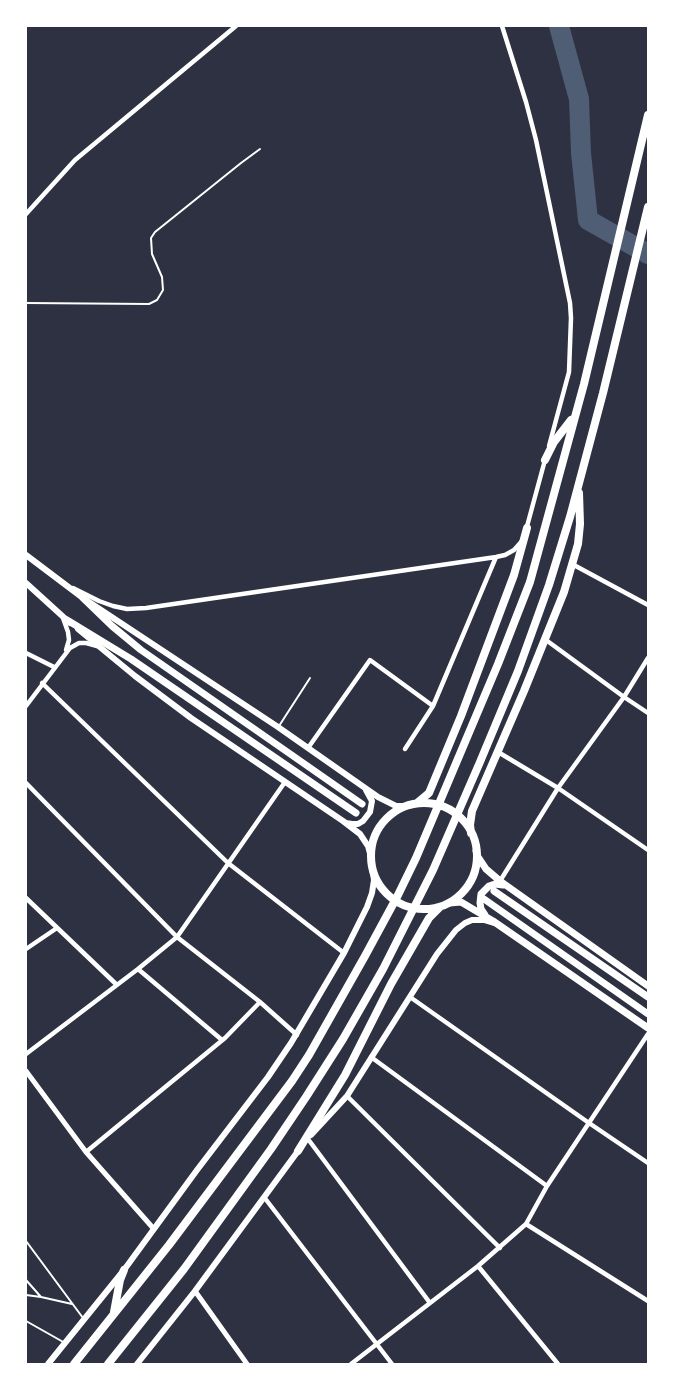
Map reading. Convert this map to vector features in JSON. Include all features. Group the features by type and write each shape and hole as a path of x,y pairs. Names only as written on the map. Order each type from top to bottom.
{"highway":[{"path":"74,1365 176,1236 279,1099 309,1055 365,956 416,858 530,582 584,384 648,115"},
{"path":"108,1365 184,1269 271,1149 344,1039 383,969 450,834 518,671 549,585 570,517 603,393 648,207"},
{"path":"545,460 554,442 570,423 577,408"},
{"path":"298,1152 345,1075 391,984 429,918 437,909 460,894 469,883 475,870 476,850 470,825 472,812 546,640 564,592 580,534 581,474"},
{"path":"446,904 431,909 422,909 403,905 388,894 381,887 372,863 373,842 381,825 395,812 425,796 434,781 514,575 527,528"},
{"path":"411,805 430,804 448,810 463,821 471,833"},
{"path":"108,1323 116,1306 124,1270"}],"main road":[{"path":"26,555 83,598 388,803 396,806 411,805"},
{"path":"26,583 135,676 191,718 360,834 368,846 374,880 372,893 361,920 297,1035 124,1270 48,1365"},
{"path":"83,598 141,650 362,804"},
{"path":"67,620 131,659 356,813"},
{"path":"343,821 358,824 370,812 372,801 363,786"},
{"path":"476,850 486,869 500,881 648,986"},
{"path":"515,892 500,883 489,886 482,894 480,903 484,915 648,1029"},
{"path":"494,891 648,997"},
{"path":"484,899 648,1014"},
{"path":"446,904 461,902 494,922"},
{"path":"137,1365 308,1139 347,1096 441,948 465,923 472,920 494,922"}],"street":[{"path":"26,214 75,160 236,26"},
{"path":"61,581 99,601 127,609 146,608 496,557 514,550 522,541 569,372 571,318 570,303 536,140 502,26"},
{"path":"405,749 432,706 496,557"},
{"path":"572,564 648,605"},
{"path":"60,614 68,632 69,640 65,652"},
{"path":"546,640 648,713"},
{"path":"26,706 70,648 79,643 92,644 101,648"},
{"path":"26,653 54,667"},
{"path":"500,881 558,788 624,697 648,658"},
{"path":"309,748 370,660 432,706"},
{"path":"42,683 228,863 344,953"},
{"path":"498,752 558,788 648,849"},
{"path":"26,1054 177,937 285,782"},
{"path":"26,783 177,937 260,1002 297,1035"},
{"path":"26,898 117,985"},
{"path":"26,949 57,928"},
{"path":"138,969 222,1040"},
{"path":"410,997 648,1163"},
{"path":"86,1152 222,1040 260,1002"},
{"path":"351,1365 478,1266 526,1224 546,1186 648,1034"},
{"path":"371,1057 546,1186"},
{"path":"26,1071 86,1152 153,1228"},
{"path":"347,1096 500,1248"},
{"path":"308,1139 430,1303"},
{"path":"264,1197 392,1365"},
{"path":"526,1224 648,1302"},
{"path":"478,1266 558,1365"},
{"path":"195,1291 247,1365"}],"lane":[{"path":"26,303 149,304 157,300 163,290 162,276 152,254 151,238 155,232 260,149"},
{"path":"278,727 310,678"},
{"path":"26,1241 84,1319"},
{"path":"26,1280 41,1297"},
{"path":"26,1295 72,1304"},
{"path":"26,1321 66,1343"}],"waterway":[{"path":"559,26 579,99 581,153 588,220 648,254"}]}
